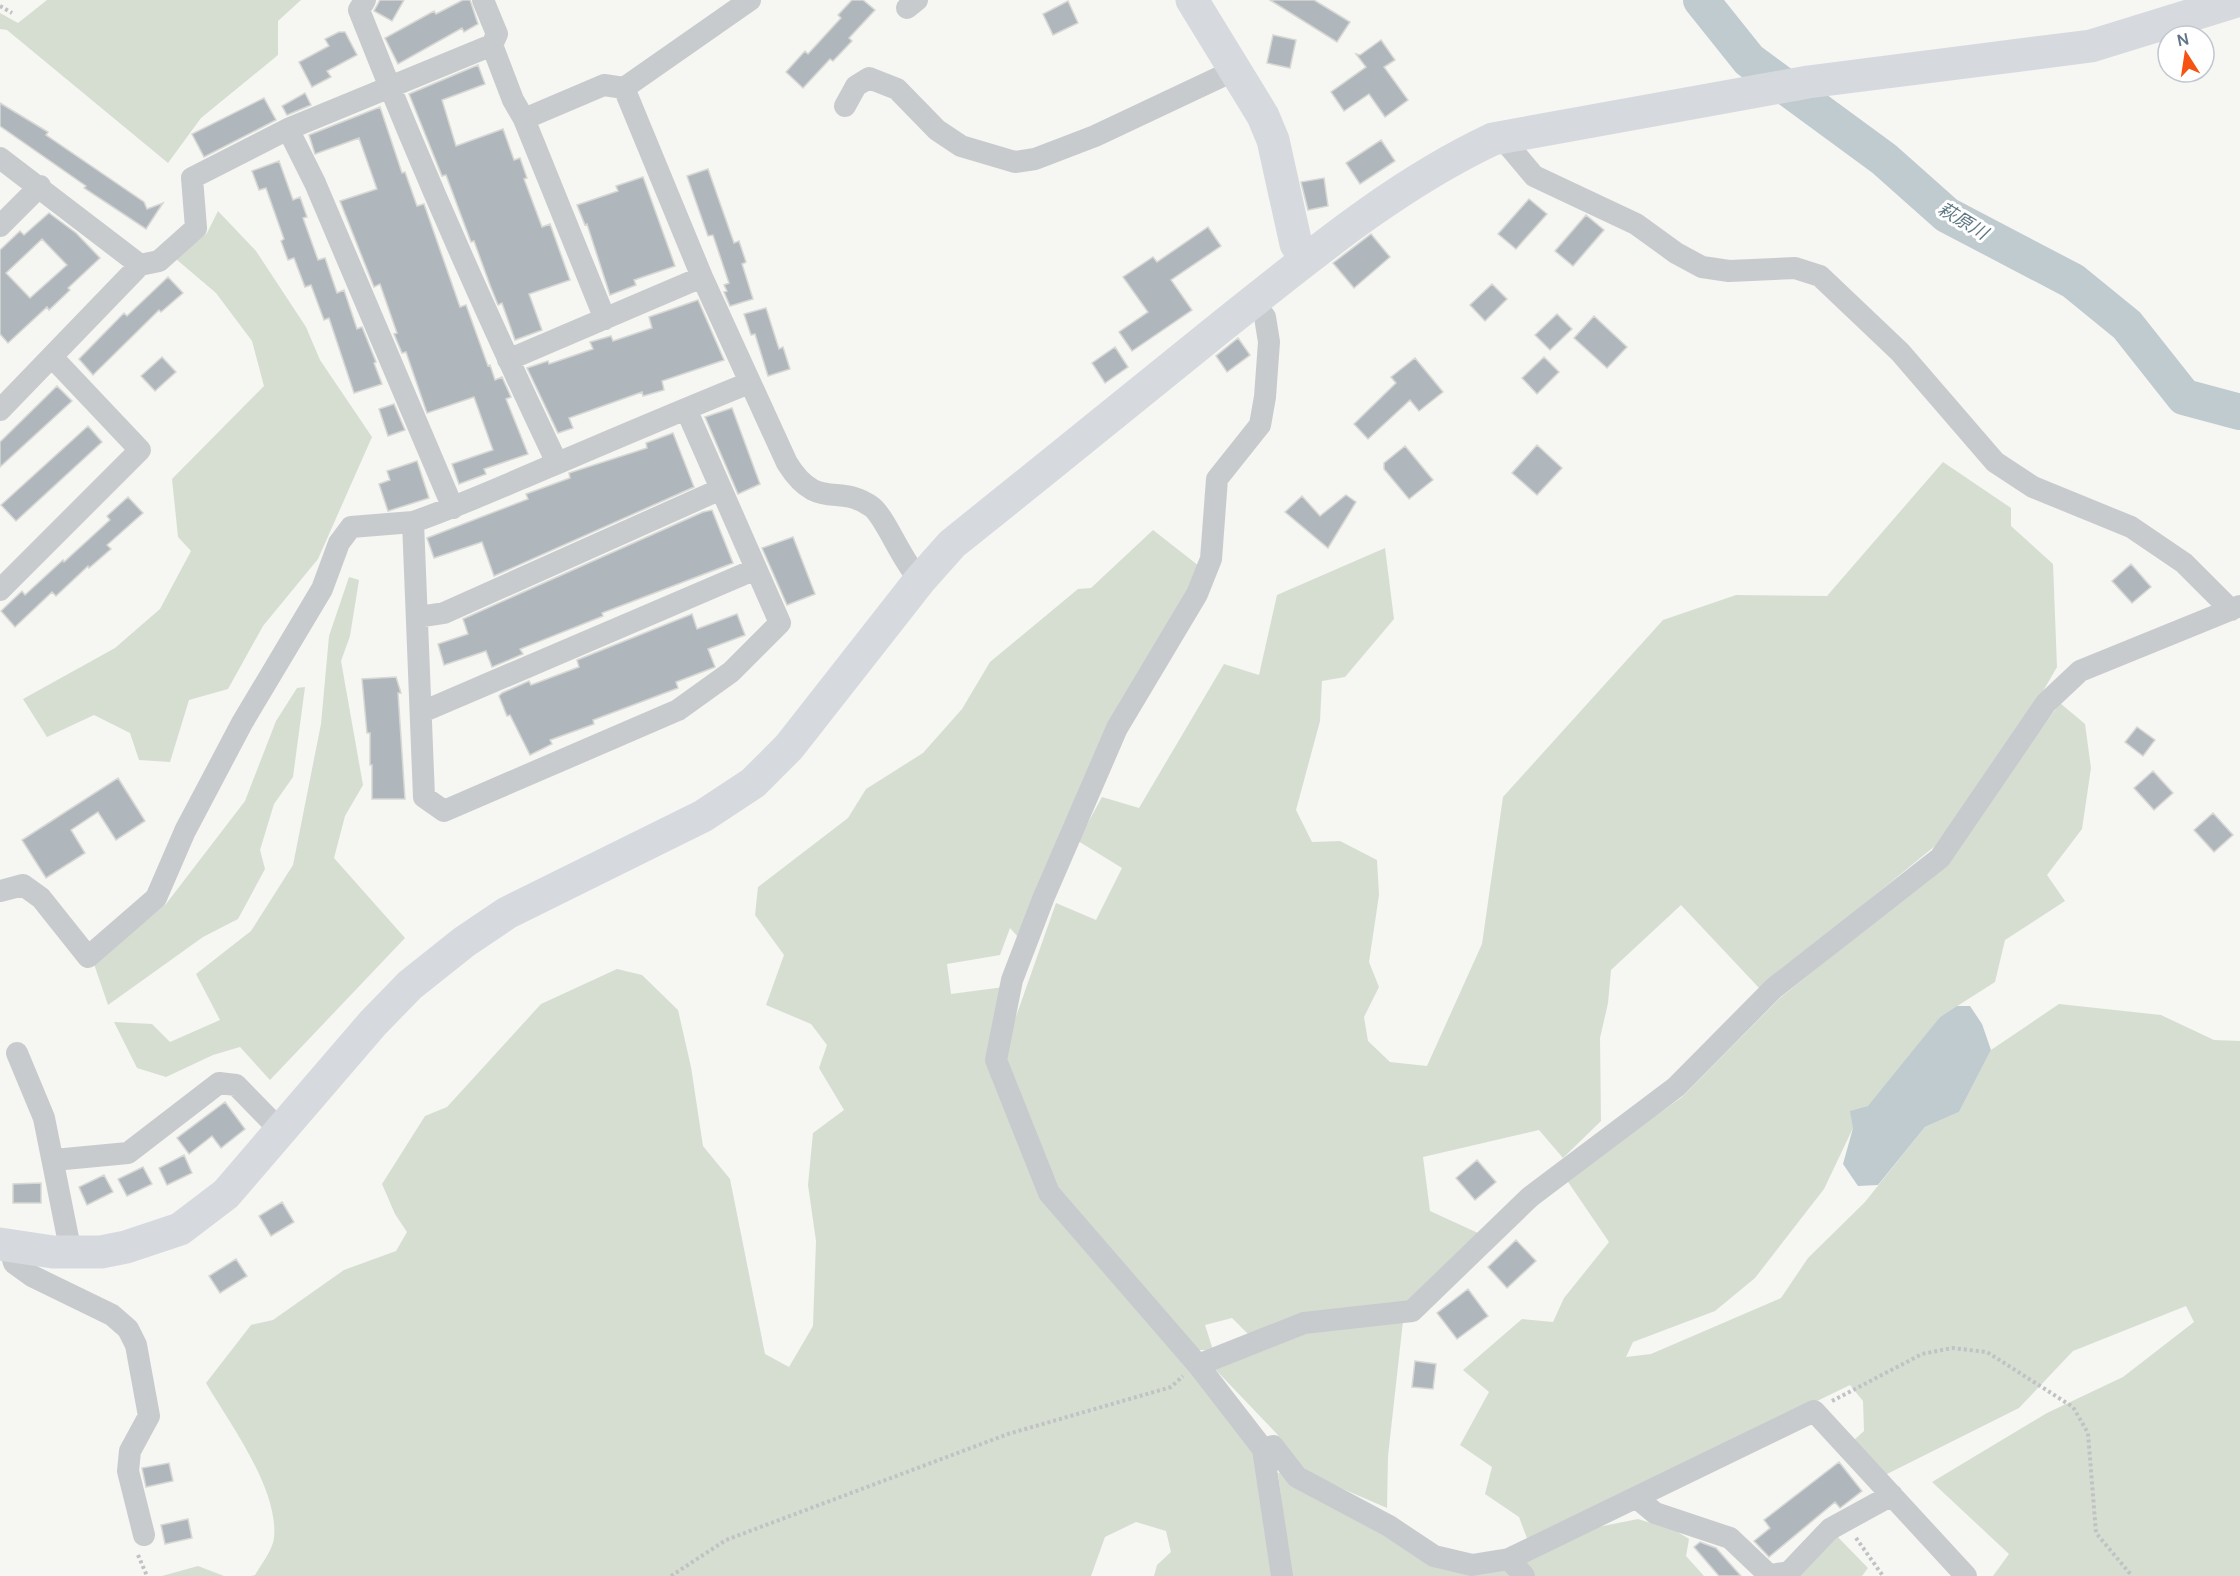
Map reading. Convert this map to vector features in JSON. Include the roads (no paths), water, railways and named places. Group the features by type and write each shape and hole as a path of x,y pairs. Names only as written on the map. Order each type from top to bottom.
{"street":[{"path":"365,0 359,10 389,87 508,360 557,463"},
{"path":"0,410 140,265 159,261 196,228 192,178 288,129 492,45 497,34 483,0"},
{"path":"524,119 604,85 624,88 750,0"},
{"path":"1192,0 1263,116 1273,140 1296,244 1305,260"},
{"path":"5,1245 71,1253 126,1247 180,1229 226,1194 373,1023 410,985 464,942 507,913 703,816 753,783 789,747 920,580 952,544 1305,260 1417,180 1455,158 1502,138 1808,82 2091,46 2144,32 2240,0"},
{"path":"492,45 605,319"},
{"path":"845,106 856,86 869,78 897,89 937,130 961,146 1015,162 1035,159 1095,136 1235,70"},
{"path":"624,88 702,277 749,383 798,481 821,495 854,498 874,508 910,570 920,580"},
{"path":"288,129 315,183 453,508"},
{"path":"1198,1365 1304,1323 1412,1311 1530,1197 1676,1087 1774,988 1940,858 2046,703 2080,670 2235,608 2184,563 2130,526 2033,487 1995,462 1900,352 1820,276 1795,268 1729,271 1702,267 1677,253 1636,224 1534,176 1502,138"},
{"path":"0,158 40,186 140,265"},
{"path":"0,226 40,186"},
{"path":"508,360 702,277"},
{"path":"1253,302 1265,317 1269,342 1265,397 1260,425 1216,479 1211,559 1197,594 1117,728 1043,900 1011,980 996,1060 1049,1193 1198,1365 1263,1449 1282,1576"},
{"path":"0,590 140,450 53,357"},
{"path":"0,891 23,885 41,898 88,957 156,898 185,831 242,723 322,589 339,543 351,527 413,522 453,508 749,383"},
{"path":"413,522 424,797 444,811 678,710 731,672 780,622 686,409"},
{"path":"418,617 444,613 721,489"},
{"path":"422,712 756,569"},
{"path":"17,1053 44,1118 71,1253"},
{"path":"54,1160 128,1152 219,1083 236,1085 280,1130"},
{"path":"5,1245 14,1263 32,1276 112,1315 128,1329 136,1345 149,1416 130,1451 128,1471 144,1535"},
{"path":"1263,1449 1273,1446 1297,1477 1389,1526 1434,1556 1472,1565 1509,1559 1814,1411 1966,1576"},
{"path":"1637,1498 1655,1513 1730,1538 1771,1575 1789,1572 1830,1529 1892,1496"},
{"path":"1509,1559 1524,1576"}],"waterway":[{"name":"萩原川","path":"1701,0 1749,60 1884,159 1947,215 2073,281 2127,325 2184,397 2240,412"}]}
